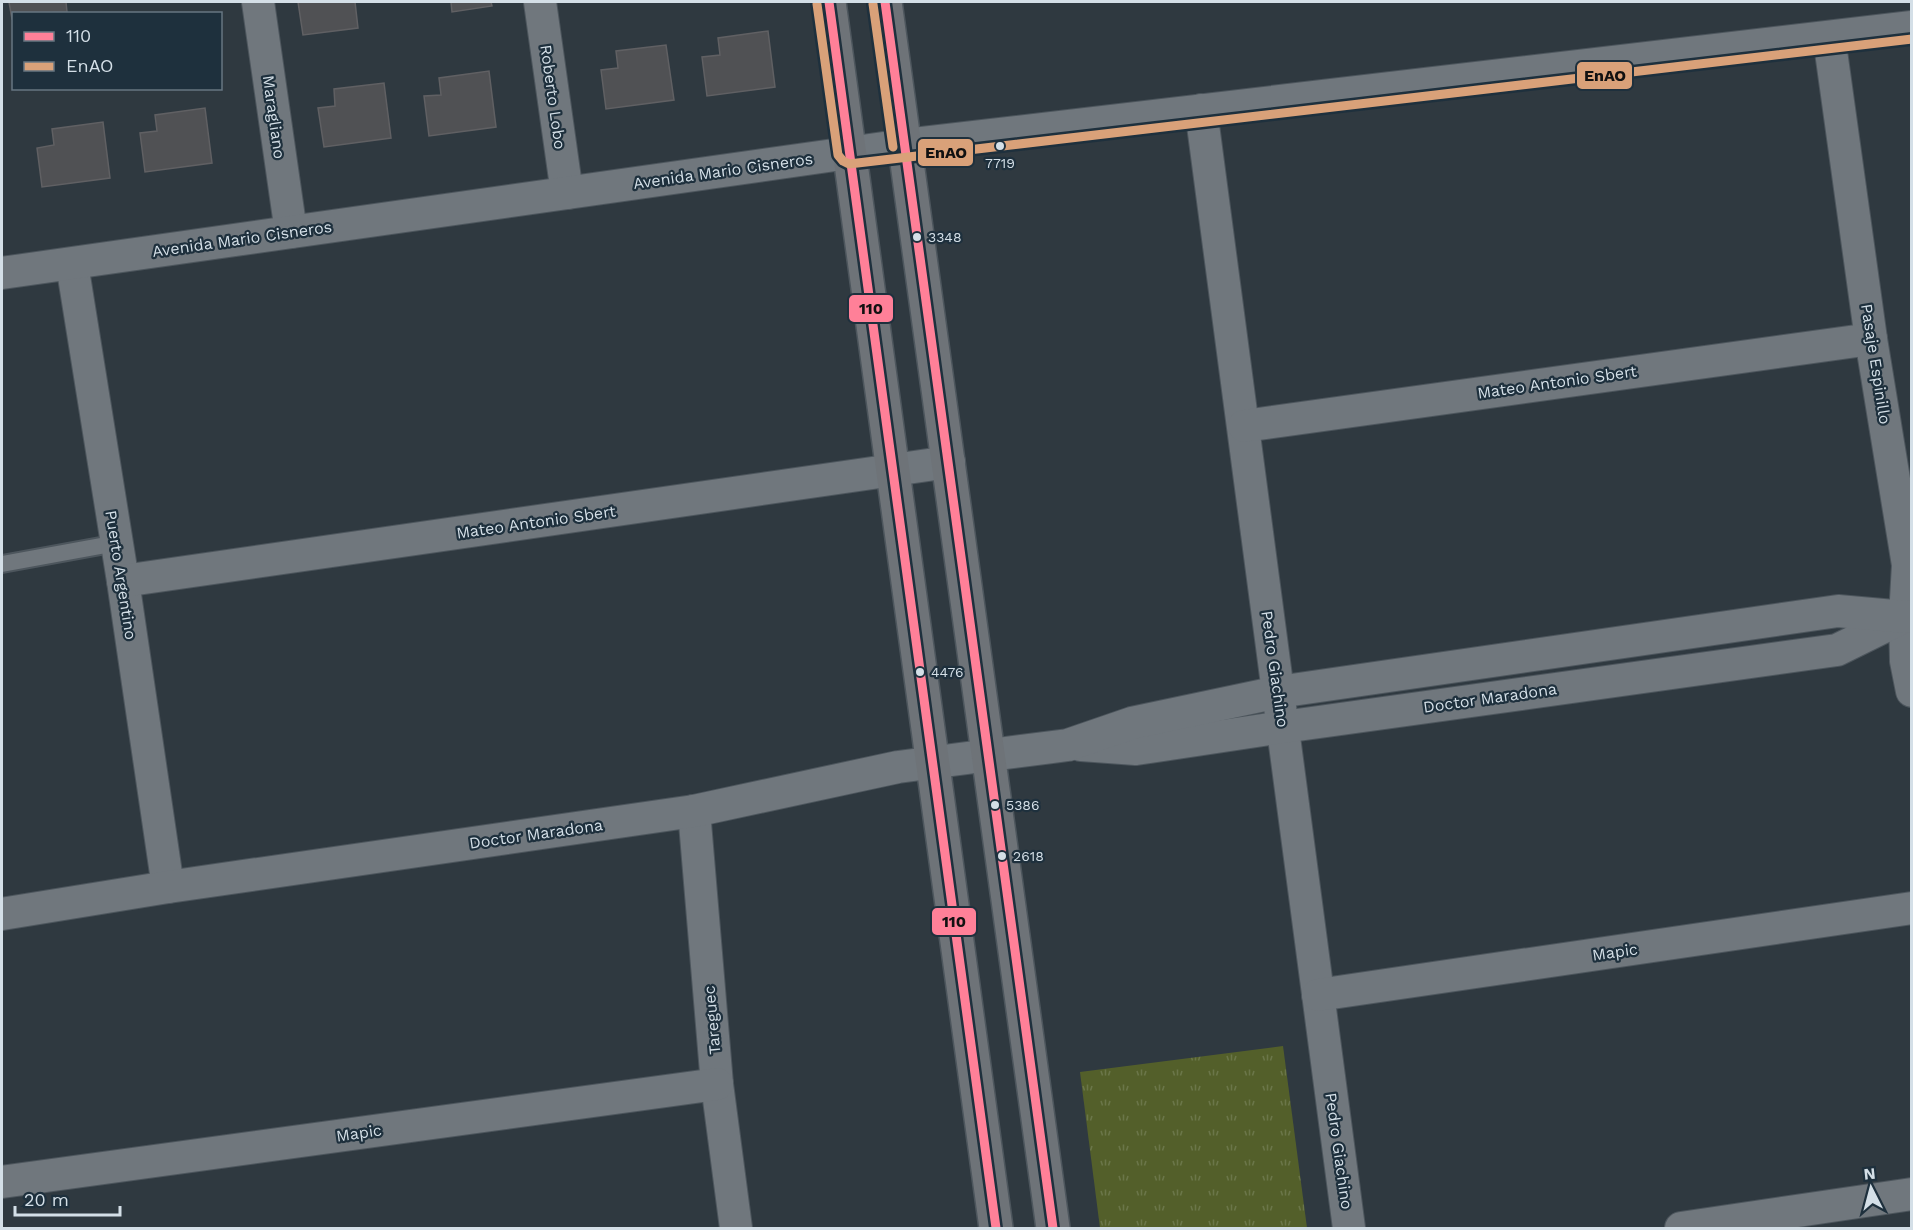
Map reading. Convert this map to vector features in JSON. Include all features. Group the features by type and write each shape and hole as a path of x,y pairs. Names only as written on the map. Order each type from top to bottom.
{"street":[{"name":"Maragliano","path":"258,2 291,232"},
{"name":"Roberto Lobo","path":"540,2 567,193"},
{"path":"830,2 996,1228"},
{"path":"885,2 1053,1228"},
{"name":"Avenida Mario Cisneros","path":"2,268 72,264 905,145 1911,27"},
{"name":"Pasaje Espinillo","path":"1829,37 1871,339 1908,565 1906,661 1911,691"},
{"name":"Pedro Giachino","path":"1201,110 1349,1228"},
{"name":"Puerto Argentino","path":"72,264 123,581 168,887"},
{"name":"Mateo Antonio Sbert","path":"1244,426 1871,339"},
{"name":"Mateo Antonio Sbert","path":"123,581 949,462"},
{"name":"Doctor Maradona","path":"2,914 168,887 694,811 898,767 1068,744 1132,723 1278,692 1838,611 1908,617"},
{"name":"Doctor Maradona","path":"1068,744 1136,749 1837,650 1908,617"},
{"name":"Tareguec","path":"694,811 717,1084 736,1228"},
{"name":"Mapic","path":"1318,995 1911,909"},
{"name":"Mapic","path":"2,1182 717,1084"},
{"path":"1682,1228 1911,1194"}],"lane":[{"path":"2,564 117,543"}],"green space":[{"path":"1283,1046 1307,1228 1100,1228 1080,1072"}],"building":[{"path":"9,2 66,2 67,12 12,12 12,19"},
{"path":"298,2 355,2 358,28 303,35"},
{"path":"451,2 491,2 492,6 452,12"},
{"path":"768,31 775,87 707,96 702,57 720,55 718,38"},
{"path":"666,45 674,100 606,109 601,70 618,68 616,51"},
{"path":"489,71 496,127 429,136 424,96 441,95 439,78"},
{"path":"384,83 391,138 324,147 318,108 335,106 334,89"},
{"path":"205,108 212,163 145,172 140,133 157,131 155,115"},
{"path":"103,122 110,178 42,187 37,148 54,145 52,129"}],"transit line":[{"name":"110","path":"829,2 996,1228"},
{"name":"110","path":"885,2 1053,1228"},
{"name":"EnAO","path":"817,4 838,155 849,164 1912,39"},
{"name":"EnAO","path":"873,4 893,147"}],"place":[{"name":"7719","path":"1000,146"},
{"name":"3348","path":"917,237"},
{"name":"4476","path":"920,672"},
{"name":"5386","path":"995,805"},
{"name":"2618","path":"1002,856"}]}
